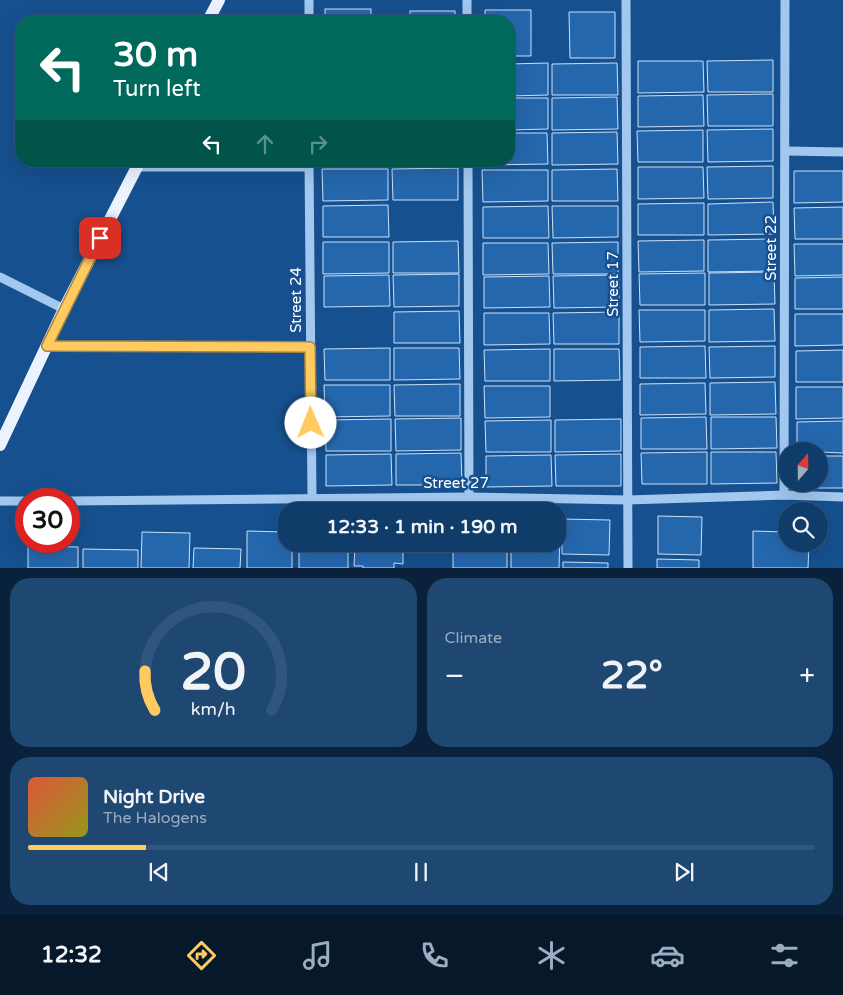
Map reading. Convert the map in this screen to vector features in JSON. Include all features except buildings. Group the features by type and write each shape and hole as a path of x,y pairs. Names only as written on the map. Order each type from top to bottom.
{"main road":[{"path":"211,15 219,0"},
{"path":"0,444 64,309 136,167"}],"street":[{"path":"309,0 309,15"},
{"path":"467,0 467,15"},
{"name":"Street 17","path":"626,0 628,568"},
{"name":"Street 22","path":"784,0 784,495"},
{"path":"785,152 843,152"},
{"name":"Street 24","path":"308,167 312,498"},
{"path":"468,167 469,496"},
{"path":"0,277 64,309"},
{"path":"47,346 310,347"},
{"name":"Street 27","path":"80,501 469,496 627,500 784,495 843,497"},
{"path":"0,501 15,501"}],"route":[{"path":"100,238 47,346 310,347 311,423"}]}
